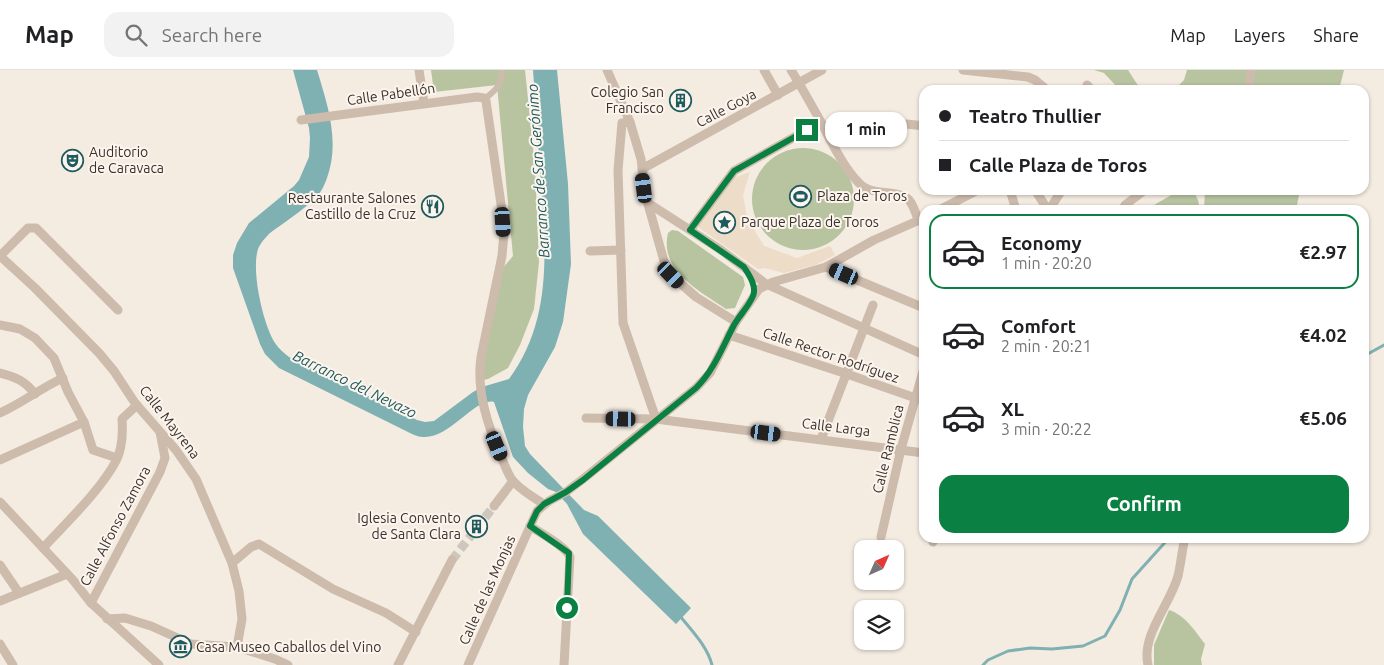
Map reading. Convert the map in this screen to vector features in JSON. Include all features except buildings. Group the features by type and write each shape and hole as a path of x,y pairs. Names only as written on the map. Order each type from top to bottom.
{"street":[{"path":"419,70 424,103"},
{"path":"502,70 500,85 484,99 488,105 504,233 502,256 481,357 480,381 487,416 497,446 513,481 544,504 566,492 606,462 696,388 717,360 736,322 753,296 766,284 826,267 874,240 919,221"},
{"path":"607,70 630,122 641,159 644,188 648,203 664,261 671,275 696,297 736,322"},
{"path":"764,70 778,95"},
{"path":"792,70 830,140 858,183 873,191 900,195 907,198 919,216"},
{"name":"Calle Goya","path":"642,168 822,70"},
{"path":"963,70 1028,77 1041,85"},
{"path":"1249,85 1251,70"},
{"name":"Calle Pabellón","path":"301,120 424,103 477,97 484,99"},
{"path":"630,122 622,123 618,170 623,323 656,419"},
{"path":"690,230 734,171 821,122"},
{"path":"830,140 861,122 879,128 907,124 919,125"},
{"path":"949,205 968,195"},
{"path":"1124,205 1138,195"},
{"path":"648,203 744,267 766,284 919,353"},
{"path":"0,256 28,228 36,228 118,310"},
{"path":"590,251 621,250"},
{"name":"Calle Mayrena","path":"0,256 35,288 99,353 137,405 176,450 196,479 232,563 239,591 242,619 237,647"},
{"path":"744,267 753,283 753,296"},
{"path":"826,267 919,306"},
{"path":"821,439 873,305"},
{"path":"0,324 20,329 35,338 54,358 68,392 84,422 93,450 117,458"},
{"name":"Calle Rector Rodríguez","path":"729,335 919,400"},
{"path":"0,373 14,376 26,382 35,394"},
{"path":"0,413 35,394 45,386 63,378"},
{"name":"Calle Ramblica","path":"881,537 901,449 919,400"},
{"path":"43,548 94,492 117,458 121,444 122,419 137,405"},
{"name":"Calle Larga","path":"586,418 656,419 919,452"},
{"path":"0,460 84,422"},
{"name":"Calle Alfonso Zamora","path":"91,603 160,472 165,458 160,432"},
{"path":"494,506 513,481"},
{"path":"0,502 67,574 91,603 159,665"},
{"name":"Calle de las Monjas","path":"468,665 537,511 544,504"},
{"path":"530,526 564,548 570,557 564,665"},
{"path":"1148,665 1146,656 1150,634 1166,606 1178,575 1184,543"},
{"path":"232,563 251,547 259,544 333,589 386,613 416,632"},
{"path":"398,665 452,560"},
{"path":"0,565 19,594"},
{"path":"0,601 67,574"},
{"path":"107,619 125,618 151,626 191,644 237,647 288,665"},
{"path":"0,644 12,665"}],"green space":[{"path":"431,70 525,70 535,167 539,262 534,309 520,345 508,368 488,379 480,381 497,275 513,256 497,85 434,92"},
{"path":"1094,70 1128,70 1138,85 1115,85 1104,73"},
{"path":"1187,70 1344,70 1340,85 1179,85 1184,80"},
{"path":"803,148 822,152 839,163 850,180 854,199 850,218 839,235 822,246 803,250 784,246 767,235 756,218 752,199 756,180 767,163 784,152"},
{"path":"1171,195 1196,195 1199,205 1154,205"},
{"path":"1205,195 1299,195 1297,205 1204,205"},
{"path":"672,230 678,231 743,277 745,285 735,308 726,309 684,279 670,258 667,246 668,233"},
{"path":"1169,610 1185,620 1205,644 1201,659 1202,665 1154,665 1154,645"}],"shaded area":[{"name":"Parque Plaza de Toros","path":"750,172 743,195 747,218 764,246 797,258 830,246 835,255 815,265 784,273 765,268 758,269 698,227 733,178"}],"water":[{"path":"293,70 317,70 331,124 331,164 319,194 299,212 270,233 258,249 256,259 257,283 266,323 275,343 289,357 417,420 425,422 434,421 482,387 509,379 523,357 533,334 543,285 544,235 533,70 557,70 568,184 571,264 563,322 555,347 528,395 524,409 525,446 530,454 584,510 598,516 691,608 676,624 583,534 567,504 556,492 548,489 528,473 513,457 494,402 487,402 470,411 443,432 433,436 420,437 279,368 265,354 233,268 233,255 237,243 249,223 294,186 299,180 309,157 309,128"}],"waterway":[{"path":"1369,353 1384,345"},
{"path":"983,665 988,660 1008,651 1030,648 1052,649 1083,646 1105,636 1120,610 1132,579 1164,543"},
{"name":"Barranco de San Gerónimo","path":"680,616 703,645 712,665"}],"tunnel":[{"path":"452,560 494,506"}],"place":[{"name":"Colegio San Francisco","path":"680,100"},
{"name":"Auditorio de Caravaca","path":"73,160"},
{"name":"Plaza de Toros","path":"801,196"},
{"name":"Restaurante Salones Castillo de la Cruz","path":"432,206"},
{"name":"Parque Plaza de Toros","path":"725,222"},
{"name":"Iglesia Convento de Santa Clara","path":"477,526"},
{"name":"Casa Museo Caballos del Vino","path":"180,647"}],"route":[{"path":"567,608 569,553 530,526 534,516 544,504 583,480 632,441 656,419 696,388 710,373 734,326 753,296 754,290 750,276 744,267 722,250 690,230 734,171 807,130"}],"water label":[{"name":"Barranco del Nevazo","path":"355,384"}]}
